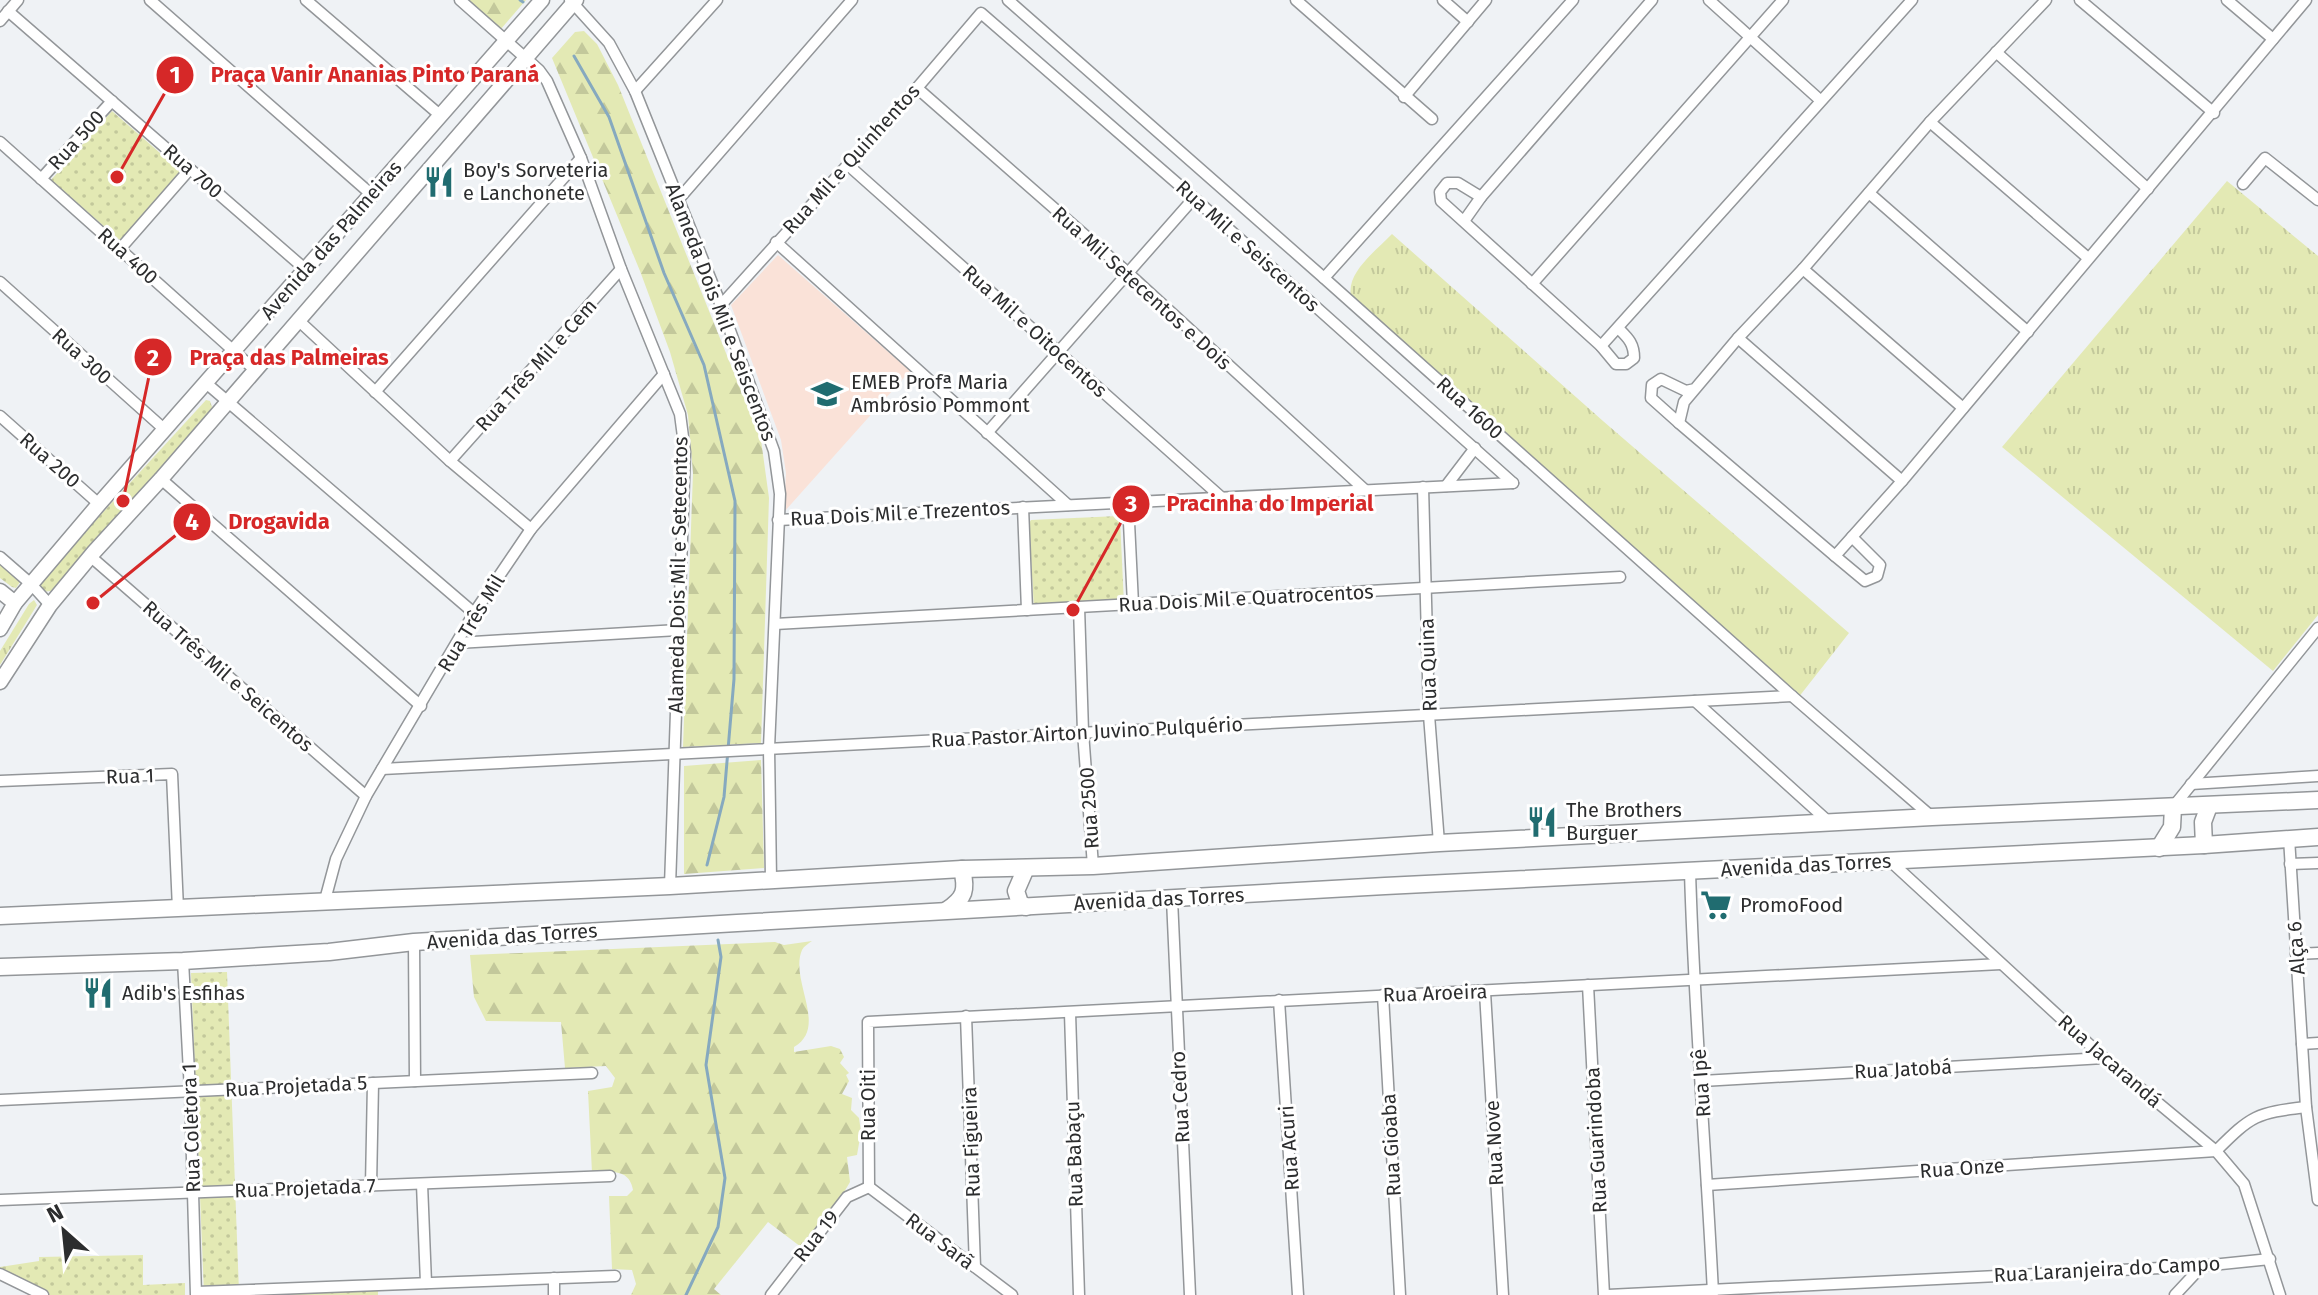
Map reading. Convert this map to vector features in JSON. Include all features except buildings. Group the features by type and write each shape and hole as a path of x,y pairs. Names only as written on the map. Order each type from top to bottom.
{"main road":[{"name":"Avenida das Torres","path":"0,916 670,886 962,869 1093,866 1439,843 2318,800"},
{"path":"2204,845 2203,822 2209,806"},
{"path":"2159,848 2172,827 2173,807"},
{"name":"Avenida das Torres","path":"0,967 183,961 329,952 414,942 946,911 2159,848 2318,837"},
{"path":"1026,868 1016,891 1020,903 1026,907"},
{"path":"946,911 960,902 965,894 962,869"}],"street":[{"path":"0,21 18,0"},
{"path":"150,0 372,195"},
{"path":"306,0 441,116"},
{"name":"Alameda Dois Mil e Setecentos","path":"460,0 547,81 581,158 621,269 680,414 685,452 670,886"},
{"name":"Avenida das Palmeiras","path":"0,629 15,603 99,504 542,0"},
{"path":"635,91 717,0"},
{"path":"678,200 852,0"},
{"name":"Rua 1600","path":"1008,0 1932,817"},
{"path":"1296,0 1432,119"},
{"path":"1443,0 1468,22"},
{"path":"1404,97 1486,0"},
{"path":"1324,278 1573,0"},
{"path":"1464,221 1481,197 1652,0"},
{"path":"1709,0 1820,100"},
{"path":"1532,284 1783,0"},
{"path":"1601,346 1912,0"},
{"path":"1679,423 1684,402 1738,338 1803,269 1930,122 2046,0"},
{"path":"2080,0 2214,113"},
{"path":"2227,0 2273,39"},
{"path":"1835,556 2214,113 2306,0"},
{"name":"Avenida das Palmeiras","path":"0,682 50,605 90,556 161,479 573,1"},
{"name":"Alameda Dois Mil e Seiscentos","path":"573,1 609,43 635,91 721,305 774,451 780,494 769,748"},
{"name":"Rua 700","path":"8,11 305,269"},
{"name":"Rua Mil e Quinhentos","path":"721,305 981,13"},
{"name":"Rua Mil e Seiscentos","path":"981,13 1513,483"},
{"path":"1996,52 2148,189"},
{"name":"Rua Mil Setecentos e Dois","path":"917,88 1128,273 1365,490"},
{"name":"Rua 500","path":"41,179 112,101"},
{"path":"1930,122 2088,258"},
{"name":"Rua 400","path":"0,142 255,370"},
{"path":"375,392 581,158"},
{"path":"2243,184 2265,158 2318,200"},
{"name":"Rua Mil e Oitocentos","path":"848,165 1221,497"},
{"path":"120,249 190,169"},
{"path":"1481,197 1458,183 1447,183 1440,192 1441,201 1601,346 1616,364 1626,364 1634,358 1631,341 1618,328"},
{"path":"1869,193 2028,332"},
{"path":"987,433 1194,198"},
{"path":"776,242 1068,505"},
{"name":"Rua Três Mil e Cem","path":"450,461 621,269"},
{"path":"1803,269 1963,408"},
{"name":"Rua 300","path":"0,282 164,429"},
{"path":"298,320 450,461 531,529"},
{"path":"1738,338 1902,481"},
{"name":"Rua Três Mil","path":"325,900 336,859 366,796 474,613 531,529 664,374"},
{"path":"1695,389 1686,391 1661,379 1652,385 1651,398 1865,581 1877,576 1880,565 1852,537"},
{"path":"206,383 474,613"},
{"name":"Rua 200","path":"0,416 99,504"},
{"path":"1446,486 1475,448"},
{"path":"161,479 421,706"},
{"name":"Rua Dois Mil e Trezentos","path":"778,520 1513,483"},
{"name":"Rua Quina","path":"1423,487 1429,715 1439,843"},
{"path":"1128,502 1133,604"},
{"name":"Rua Dois Mil e Trezentos","path":"1023,507 1027,610"},
{"name":"Rua Três Mil e Seicentos","path":"90,556 366,796"},
{"path":"0,557 50,605"},
{"name":"Rua Dois Mil e Quatrocentos","path":"775,624 1620,577"},
{"path":"0,591 15,603"},
{"name":"Rua 2500","path":"1079,607 1083,732 1093,866"},
{"path":"2173,807 2318,628"},
{"path":"457,643 678,630"},
{"name":"Rua Pastor Airton Juvino Pulquério","path":"382,769 1792,696"},
{"path":"1695,701 1831,824"},
{"path":"769,748 771,879"},
{"name":"Rua 1","path":"0,781 172,774 178,909"},
{"path":"2191,784 2316,774"},
{"name":"Alça 6","path":"2289,838 2306,1107 2313,1126 2318,1200"},
{"name":"Rua Jacarandá","path":"1889,860 2104,1058 2216,1151 2244,1184 2280,1295"},
{"path":"2290,864 2318,863"},
{"name":"Rua Ipê","path":"1690,871 1693,978 1702,1081 1713,1292"},
{"name":"Rua Cedro","path":"1172,899 1190,1295"},
{"path":"414,942 415,1081"},
{"path":"2296,954 2318,953"},
{"name":"Rua Coletora 1","path":"183,961 196,1294"},
{"name":"Rua Aroeira","path":"868,1022 2001,964"},
{"name":"Rua Guarindoba","path":"1588,985 1606,1295"},
{"name":"Rua Nove","path":"1485,992 1503,1295"},
{"name":"Rua Gioaba","path":"1383,995 1400,1295"},
{"name":"Rua Acuri","path":"1279,1000 1298,1295"},
{"name":"Rua Babaçu","path":"1070,1013 1079,1295"},
{"name":"Rua Figueira","path":"966,1016 975,1267"},
{"name":"Rua Oiti","path":"868,1022 869,1187"},
{"path":"2302,1044 2318,1043"},
{"name":"Rua Jatobá","path":"1702,1081 2104,1058"},
{"name":"Rua Projetada 5","path":"0,1100 592,1073"},
{"path":"371,1186 373,1083"},
{"path":"2216,1151 2251,1118 2268,1111 2306,1107"},
{"name":"Rua Onze","path":"1707,1185 2216,1151"},
{"name":"Rua Projetada 7","path":"0,1200 610,1176"},
{"path":"422,1184 426,1283"},
{"name":"Rua Sarã","path":"869,1187 1012,1295"},
{"name":"Rua 19","path":"771,1295 847,1197 869,1187"},
{"name":"Rua Laranjeira do Campo","path":"1606,1295 2202,1266 2270,1259"},
{"path":"2175,1295 2202,1266"},
{"path":"0,1274 43,1295"},
{"path":"196,1294 615,1276"},
{"path":"554,1278 554,1295"}],"shaded area":[{"name":"EMEB Profª Maria Ambrósio Pommont","path":"778,255 910,371 784,512 786,473 781,440 731,305"}],"green space":[{"path":"466,0 526,0 500,30"},
{"path":"584,31 597,44 618,85 761,440 769,498 761,743 683,747 693,473 688,415 670,352 640,271 552,58 575,32"},
{"path":"112,111 183,173 122,242 51,180"},
{"path":"2227,181 2318,256 2318,615 2273,671 2002,447"},
{"path":"1392,234 1849,633 1798,698 1353,302 1351,292 1356,274"},
{"path":"206,400 212,407 196,434 51,591 41,592 37,586 51,569"},
{"path":"1118,516 1124,604 1034,609 1031,520"},
{"path":"0,564 20,582 16,588 0,578"},
{"path":"34,600 37,605 0,665 0,651"},
{"path":"761,760 764,868 684,874 684,766"},
{"path":"812,941 803,949 799,962 808,1028 804,1038 794,1047 794,1052 831,1046 840,1049 844,1057 840,1063 849,1073 846,1075 849,1081 842,1094 852,1098 851,1110 859,1118 861,1132 857,1155 847,1157 850,1182 837,1204 801,1247 768,1222 714,1289 721,1295 631,1295 636,1284 632,1270 612,1269 609,1196 627,1196 633,1190 631,1183 618,1173 592,1173 588,1091 612,1087 615,1078 606,1066 565,1068 561,1022 486,1021 474,997 470,955 775,942 784,945"},
{"path":"227,972 239,1292 204,1294 191,973"},
{"path":"143,1255 143,1285 185,1283 185,1295 47,1295 0,1270 0,1267 39,1261 39,1257"},
{"path":"378,1290 378,1295 268,1295"}],"waterway":[{"path":"574,56 609,117 664,273 704,365 735,501 734,679 724,797 707,865"},
{"path":"686,1295 718,1227 725,1178 706,1065 721,957 718,940"}],"place":[{"name":"Praça Vanir Ananias Pinto Paraná","path":"117,177"},
{"name":"Boy's Sorveteria e Lanchonete","path":"439,182"},
{"name":"EMEB Profª Maria Ambrósio Pommont","path":"827,394"},
{"name":"Praça das Palmeiras","path":"123,501"},
{"name":"Drogavida","path":"93,603"},
{"name":"Pracinha do Imperial","path":"1073,610"},
{"name":"The Brothers Burguer","path":"1542,822"},
{"name":"PromoFood","path":"1716,905"},
{"name":"Adib's Esfihas","path":"98,993"}]}
